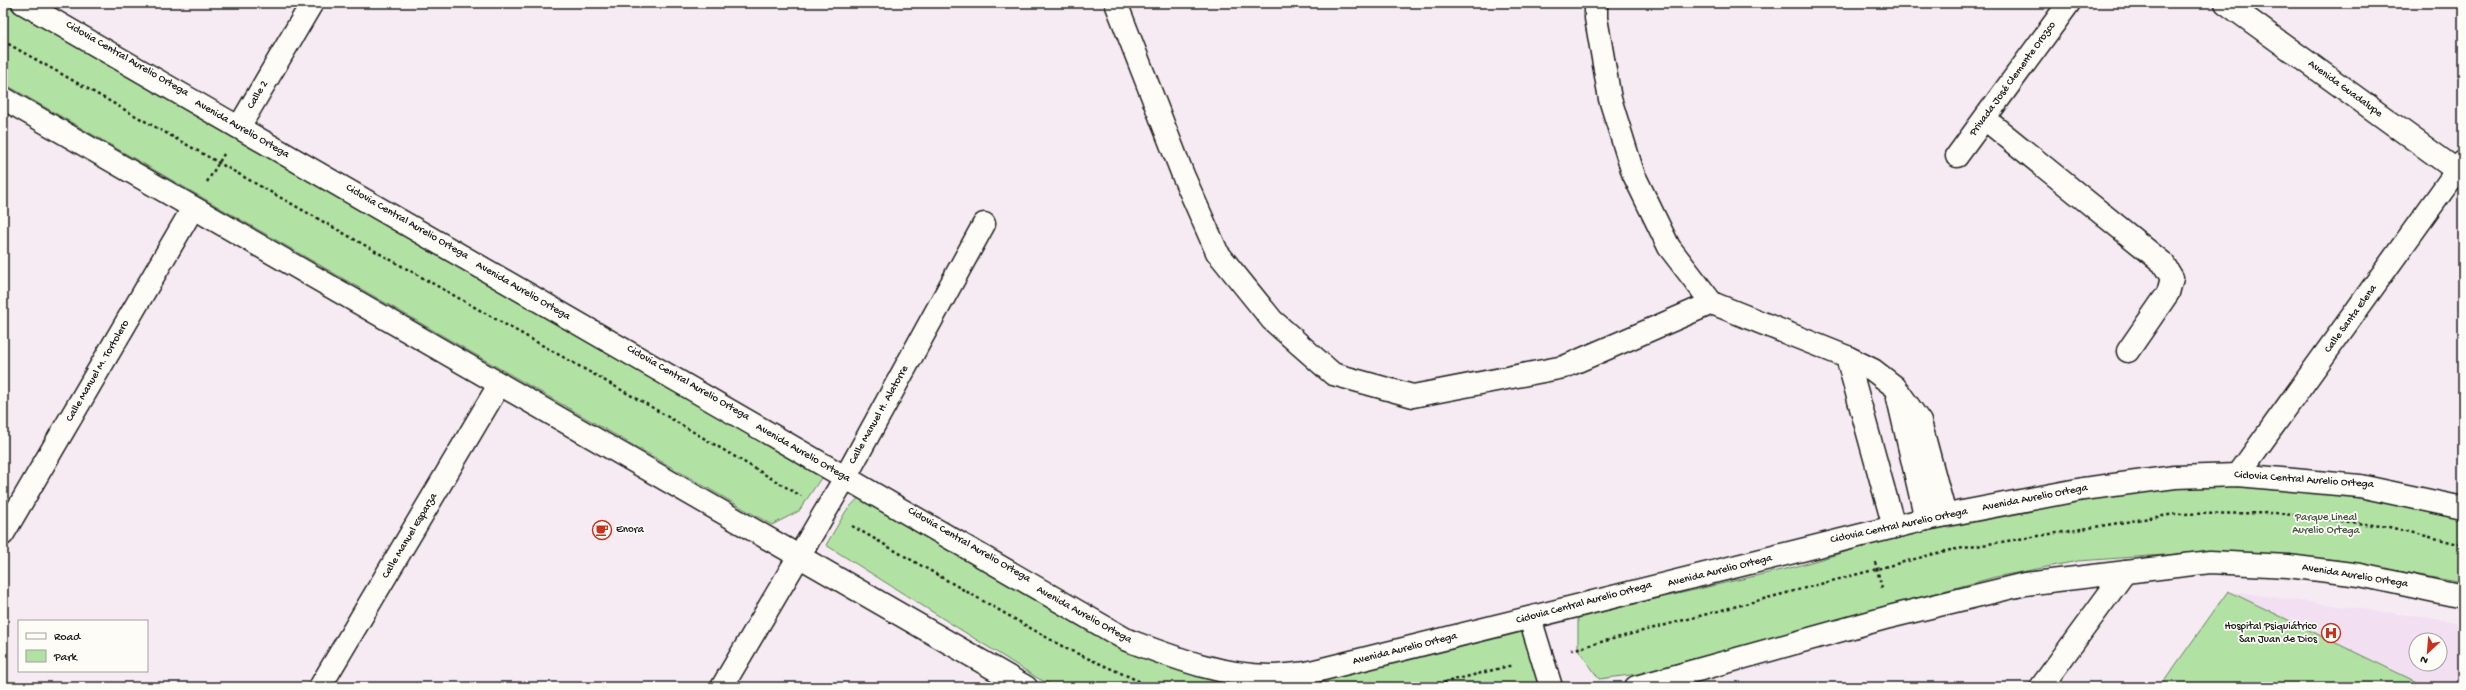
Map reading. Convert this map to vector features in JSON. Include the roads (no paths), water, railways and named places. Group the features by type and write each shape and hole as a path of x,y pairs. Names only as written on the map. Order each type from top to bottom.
{"main road":[{"name":"Avenida Aurelio Ortega","path":"23,3 1127,640 1188,662 1239,673 1271,676 1307,673 1869,535 1894,527 1936,517 2083,489 2175,477 2238,475 2360,486 2463,508"},
{"name":"Calle 2","path":"239,127 312,3"},
{"path":"1116,3 1183,175 1217,252 1272,320 1333,374 1413,396 1564,367 1712,303"},
{"path":"1596,3 1596,18 1610,100 1633,173 1669,247 1712,303 1847,357 1873,370 1895,387 1920,422 1936,517"},
{"name":"Privada José Clemente Orozco","path":"1958,156 2069,3"},
{"name":"Avenida Guadalupe","path":"2226,3 2461,169"},
{"path":"3,98 499,385 1026,687"},
{"path":"1985,119 2163,263 2172,278 2168,293 2128,351"},
{"name":"Calle Santa Elena","path":"2238,475 2461,169"},
{"name":"Calle Manuel M. Tortolero","path":"3,534 193,208"},
{"name":"Calle Manuel H. Alatorre","path":"722,687 845,478 984,224"},
{"path":"1847,357 1894,527"},
{"name":"Calle Manuel Esparza","path":"320,687 499,385"},
{"name":"Avenida Aurelio Ortega","path":"1636,687 1889,617 2025,584 2210,562 2288,566 2360,575 2463,597"},
{"path":"2041,687 2124,572"},
{"path":"1530,618 1551,687"}],"place":[{"name":"Enora","path":"602,530"},
{"name":"Hospital Psiquiátrico San Juan de Dios","path":"2331,633"}],"park label":[{"name":"Parque Lineal Aurelio Ortega","path":"2326,524"}]}
